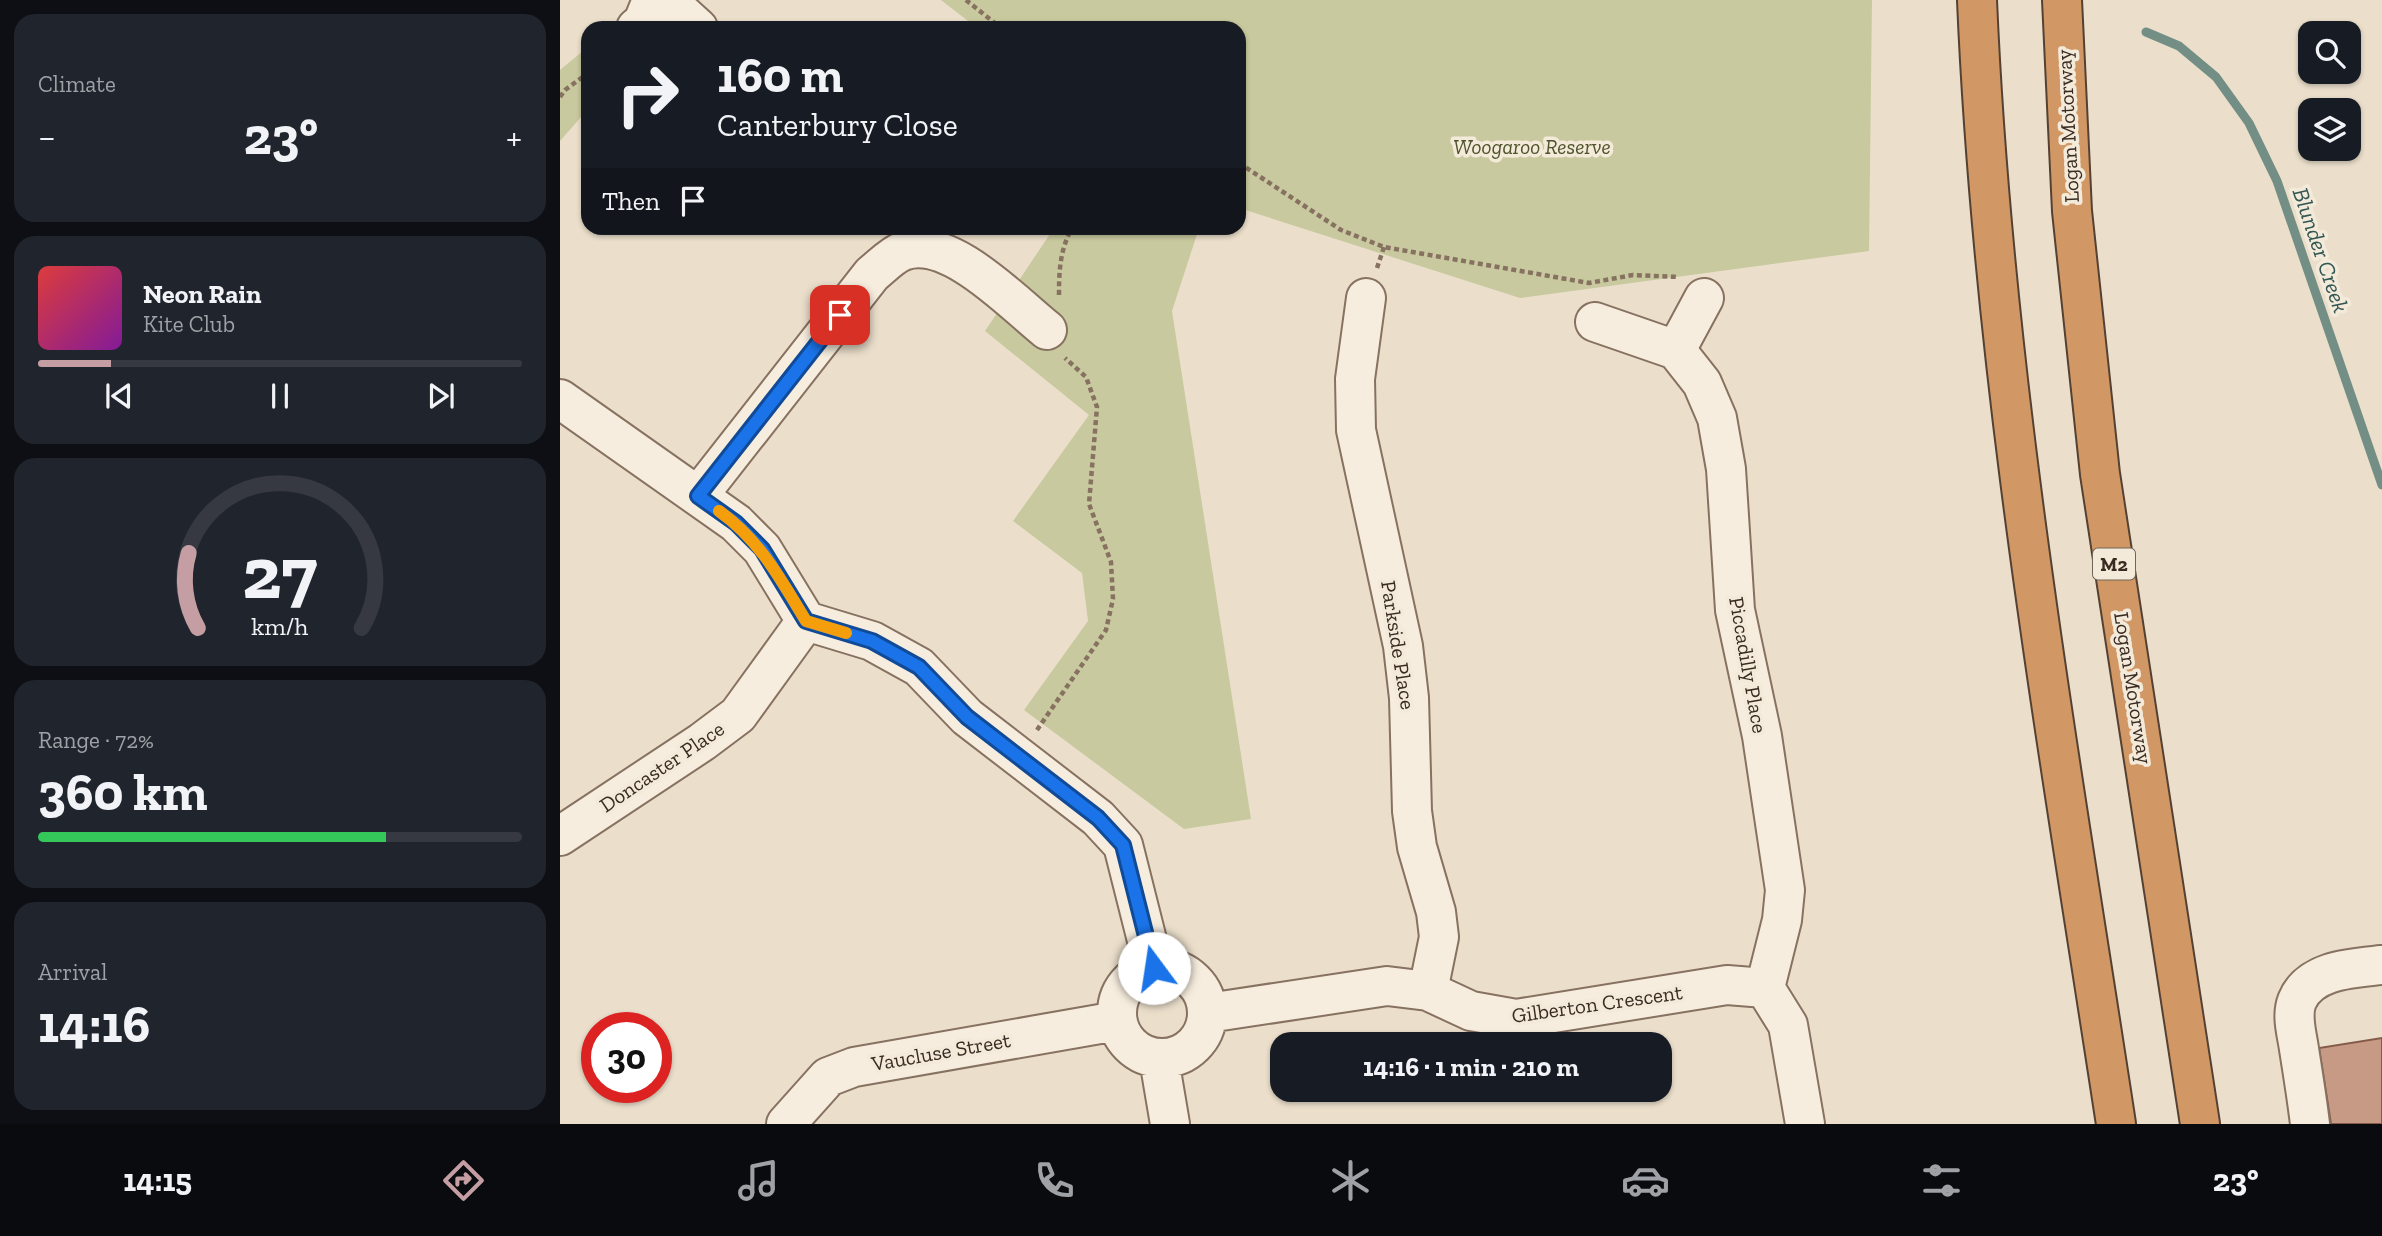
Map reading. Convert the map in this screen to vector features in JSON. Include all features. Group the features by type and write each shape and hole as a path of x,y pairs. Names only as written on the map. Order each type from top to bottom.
{"highway":[{"path":"1977,0 1980,77 1996,266 2018,460 2047,676 2116,1124"},
{"name":"Logan Motorway","path":"2062,0 2072,211 2100,474 2200,1124"}],"street":[{"path":"643,21 652,0"},
{"path":"667,0 690,21"},
{"path":"698,496 897,239 959,259 1047,330"},
{"name":"Parkside Place","path":"1366,298 1355,379 1356,430 1403,646 1409,698 1412,811 1417,846 1436,912 1439,937 1428,991"},
{"path":"1595,322 1676,351 1704,298"},
{"name":"Piccadilly Place","path":"1676,351 1702,383 1717,418 1726,469 1735,610 1762,736 1785,891 1782,920 1765,988"},
{"path":"560,399 736,523 762,549 806,621 872,641 919,667 967,717 1098,818 1123,845 1154,968"},
{"name":"Doncaster Place","path":"560,836 738,715 806,621"},
{"path":"2310,1124 2294,1020 2297,1002 2305,989 2319,978 2344,969 2382,965"},
{"path":"1154,968 1181,971 1200,988 1208,1013 1204,1031 1193,1047 1177,1057 1159,1059 1140,1053 1125,1040 1117,1021 1118,1003 1125,987 1138,974 1154,968"},
{"name":"Gilberton Crescent","path":"1208,1013 1387,986 1428,991 1471,1011 1516,1019 1727,985 1765,988"},
{"path":"1765,988 1788,1025 1805,1124"},
{"name":"Vaucluse Street","path":"786,1124 828,1077 854,1067 1117,1021"},
{"path":"1159,1059 1170,1124"}],"path":[{"path":"966,0 992,21"},
{"path":"560,97 581,78"},
{"path":"1246,168 1341,230 1384,247 1589,282 1633,275 1697,278 1704,298"},
{"path":"1018,757 1106,631 1113,598 1111,562 1089,504 1097,407 1086,377 1057,351 1047,330 1059,303 1059,270 1063,244 1068,235"}],"green space":[{"name":"Woogaroo Reserve","path":"941,0 1872,0 1869,251 1520,298 1246,210 1246,21 968,21"},
{"path":"581,53 581,117 560,141 560,70"},
{"path":"1049,235 1197,235 1172,311 1251,819 1184,829 1024,710 1088,621 1082,573 1013,521 1089,415 985,331"}],"building":[{"path":"2382,1038 2382,1124 2331,1124 2319,1048"}],"waterway":[{"name":"Blunder Creek","path":"2146,32 2179,46 2216,77 2249,123 2277,181 2382,485"}],"slow traffic":[{"path":"719,511 736,523 762,549 806,621 846,633"}],"route":[{"path":"840,315 698,496 736,523 762,549 806,621 872,641 919,667 967,717 1098,818 1123,845 1154,968"}]}
